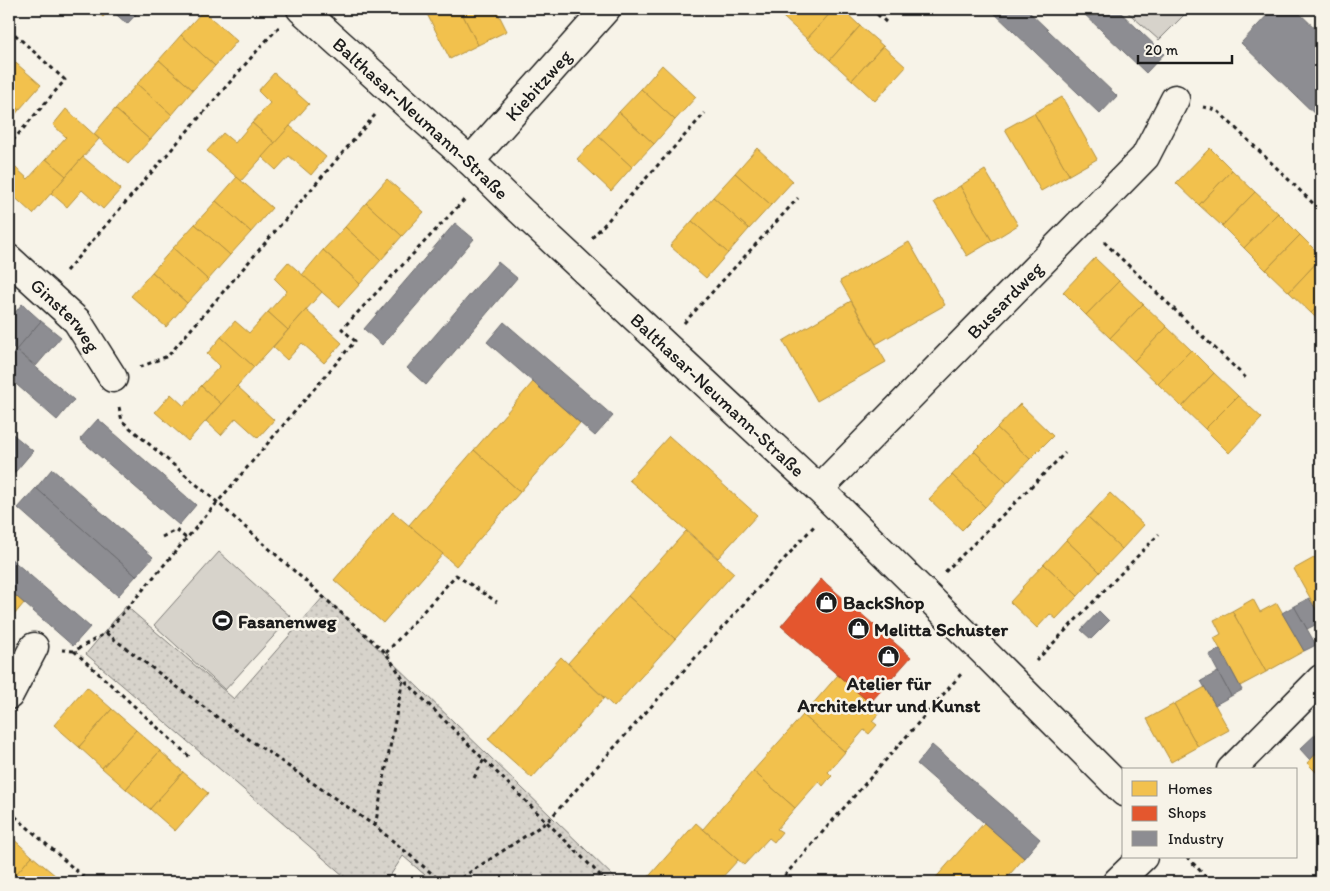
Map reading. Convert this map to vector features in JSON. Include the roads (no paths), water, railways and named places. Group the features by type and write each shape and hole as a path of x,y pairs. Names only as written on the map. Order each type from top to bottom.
{"street":[{"name":"Kiebitzweg","path":"478,169 606,9"},
{"name":"Balthasar-Neumann-Straße","path":"292,16 395,92 478,169 826,496 1122,790"},
{"name":"Bussardweg","path":"826,496 1082,220 1145,157 1175,99"},
{"name":"Ginsterweg","path":"9,259 77,321 113,378"},
{"path":"9,696 34,647"},
{"path":"1233,768 1321,679"},
{"path":"1117,882 1142,858"}],"place":[{"name":"BackShop","path":"827,602"},
{"name":"Fasanenweg","path":"222,621"},
{"name":"Melitta Schuster","path":"858,629"},
{"name":"Atelier für Architektur und Kunst","path":"889,657"}]}
